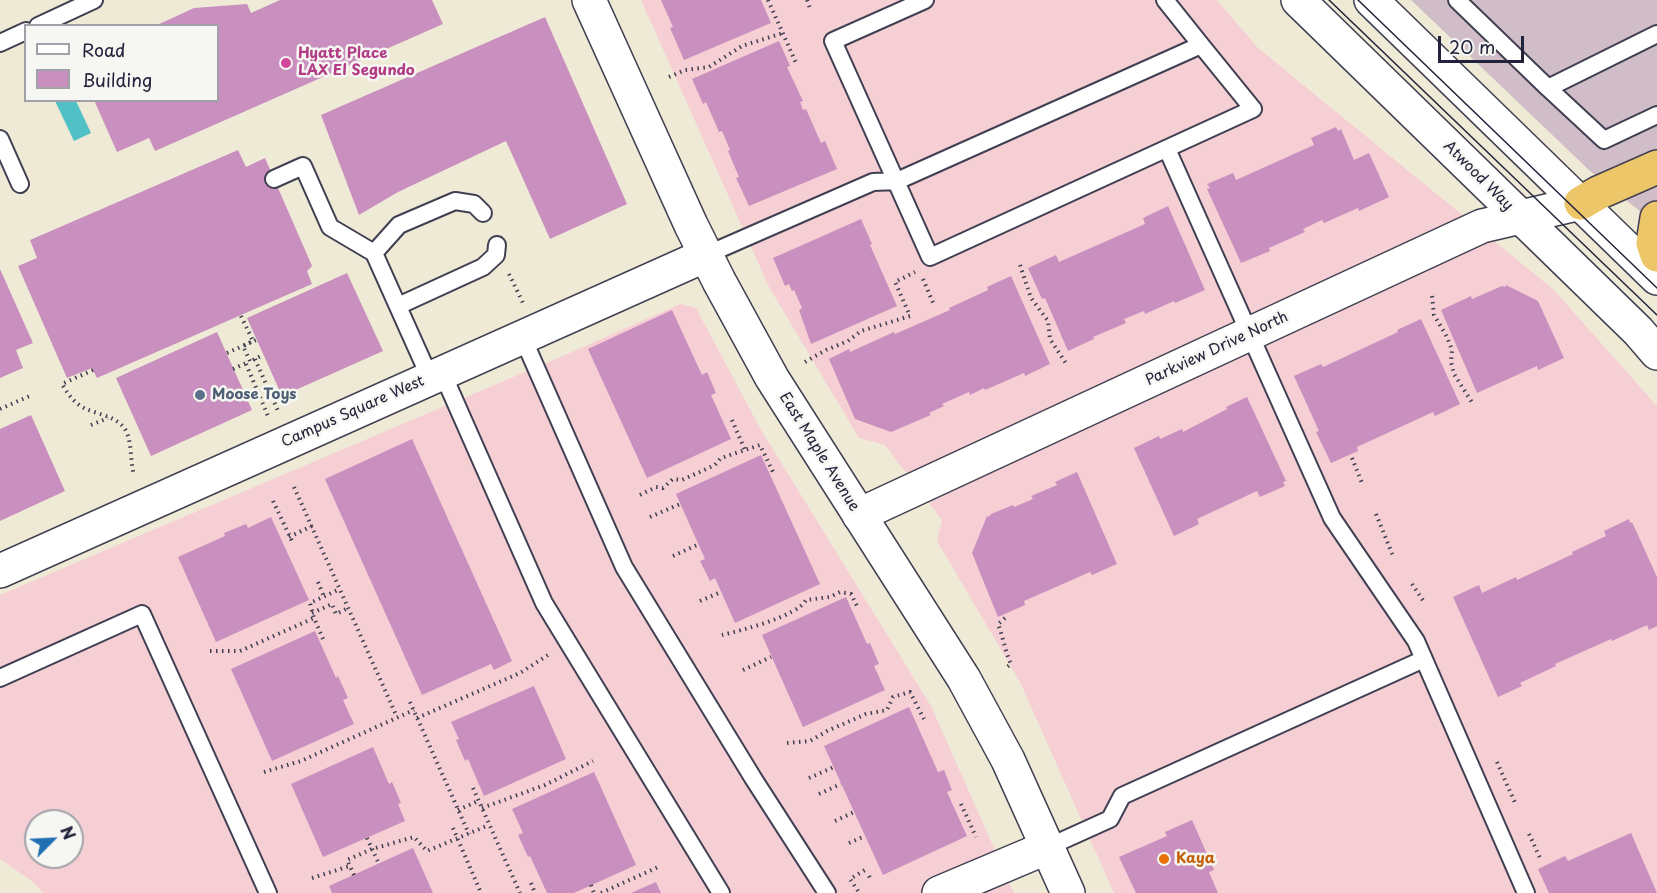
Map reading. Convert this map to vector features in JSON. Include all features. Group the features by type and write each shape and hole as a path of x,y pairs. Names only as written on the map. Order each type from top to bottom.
{"highway":[{"path":"1581,203 1657,167"},
{"path":"1657,218 1653,243 1657,255"}],"street":[{"name":"East Maple Avenue","path":"589,0 706,255 772,378 964,679 1008,760 1068,893"},
{"name":"Atwood Way","path":"1298,0 1638,331 1657,353"},
{"path":"1371,0 1657,278"},
{"name":"Parkview Drive North","path":"859,515 1482,226 1581,203"},
{"name":"Campus Square West","path":"0,571 706,255"},
{"path":"939,893 1048,847"}],"lane":[{"path":"42,24 94,0"},
{"path":"925,0 833,41 930,257 1253,109 1165,0"},
{"path":"1457,0 1604,140 1657,114"},
{"path":"0,43 24,32"},
{"path":"1548,88 1657,34"},
{"path":"706,255 873,182 897,182 1201,45"},
{"path":"0,140 20,184"},
{"path":"1167,149 1332,518 1416,641 1526,893"},
{"path":"274,179 303,166 330,228 374,252 398,306 436,375 544,603 721,893"},
{"path":"374,252 399,225 455,201 474,204 483,213"},
{"path":"398,306 483,267 496,255 497,245"},
{"path":"522,336 624,567 753,778 827,893"},
{"path":"0,678 142,614 268,893"},
{"path":"1048,847 1110,819 1122,796 1424,659"}],"path":[{"path":"768,0 796,63"},
{"path":"807,0 811,11"},
{"path":"669,77 685,70 709,67 742,46 783,33"},
{"path":"511,264 508,272 523,303"},
{"path":"1020,265 1031,298 1048,321 1050,339 1067,365"},
{"path":"805,362 826,350 848,342 861,331 910,316 895,282 911,274 919,271 934,305"},
{"path":"1432,296 1436,322 1447,337 1452,350 1451,362 1454,374 1473,404"},
{"path":"241,316 253,341 243,346 278,411"},
{"path":"227,354 256,340"},
{"path":"233,369 263,355"},
{"path":"250,361 268,416"},
{"path":"93,370 62,384 69,396 83,407 123,427 128,434 134,474"},
{"path":"0,409 32,395"},
{"path":"91,425 109,418"},
{"path":"732,420 746,450"},
{"path":"640,495 656,487 663,488 673,479 682,480 715,465 721,458 760,445 773,472"},
{"path":"1352,458 1362,483"},
{"path":"294,487 397,717"},
{"path":"273,501 290,539 312,526"},
{"path":"650,517 680,504"},
{"path":"1376,514 1393,556"},
{"path":"673,556 699,544"},
{"path":"318,582 324,597"},
{"path":"1412,584 1424,602"},
{"path":"323,639 310,603 340,590"},
{"path":"700,601 721,592"},
{"path":"722,635 759,626 802,607 806,600 830,597 840,592 851,594 858,608"},
{"path":"210,651 240,651 332,604 336,614 348,608"},
{"path":"1005,618 998,624 1011,664 1007,667"},
{"path":"417,718 520,673 556,649"},
{"path":"743,670 771,657"},
{"path":"787,743 810,741 866,714 887,710 893,697 910,692 924,719"},
{"path":"410,702 469,834"},
{"path":"264,772 300,761 414,710"},
{"path":"482,808 545,785 593,761"},
{"path":"1497,762 1516,805"},
{"path":"809,778 834,767"},
{"path":"819,794 841,784"},
{"path":"473,788 520,893"},
{"path":"458,810 478,801"},
{"path":"961,804 976,837"},
{"path":"835,821 854,812"},
{"path":"354,875 347,860 372,849 414,837 427,851 489,825"},
{"path":"453,828 481,893"},
{"path":"1529,834 1541,860"},
{"path":"849,843 865,836"},
{"path":"367,838 379,864"},
{"path":"312,878 350,866"},
{"path":"601,893 658,867"},
{"path":"858,891 850,879 865,870"},
{"path":"531,883 535,893"},
{"path":"591,885 594,893"}],"shaded area":[{"path":"641,0 1217,0 1258,48 1554,290 1657,406 1657,893 1114,893 1020,682 937,541 942,520 885,445 859,438 769,287"},
{"path":"1411,0 1657,0 1657,225 1590,171"},
{"path":"680,304 696,308 761,430 931,706 1014,893 44,893 0,859 0,595"}],"water":[{"path":"55,102 76,102 91,133 74,141"}],"building":[{"name":"Hyatt Place LAX El Segundo","path":"280,0 432,0 443,24 155,151 149,138 117,152 95,102 219,102 219,24 159,24 194,8 247,4 251,13"},
{"path":"661,0 761,0 771,23 684,60"},
{"path":"545,17 627,204 550,239 506,141 398,192 359,215 321,115"},
{"path":"779,41 790,66 787,67 803,101 800,102 803,110 806,109 821,143 825,141 837,169 749,206 736,178 739,177 722,131 719,132 706,102 703,104 692,79"},
{"path":"1336,127 1338,131 1341,129 1354,160 1369,153 1389,197 1359,211 1358,208 1324,223 1322,220 1303,229 1305,232 1269,248 1270,251 1241,263 1207,189 1210,188 1207,184 1233,173 1236,180 1314,145 1311,138"},
{"path":"238,150 246,167 265,158 312,266 307,271 312,284 97,378 92,368 67,378 18,266 37,258 30,240"},
{"path":"1168,206 1205,290 1145,314 1144,311 1124,319 1126,323 1068,351 1045,298 1042,299 1028,268 1056,255 1059,262 1145,224 1143,218"},
{"path":"861,219 897,306 811,344 799,310 802,308 794,290 792,291 789,284 785,286 773,258"},
{"path":"0,269 33,343 16,350 23,368 0,378"},
{"path":"347,273 383,351 282,396 247,318"},
{"path":"1011,276 1050,364 1025,376 1024,373 985,390 984,388 970,395 969,392 942,404 944,406 929,413 931,415 891,432 855,419 829,359 950,310 949,308 988,290 987,287"},
{"path":"1506,285 1538,301 1564,358 1538,370 1537,366 1477,393 1441,310 1471,296 1472,299"},
{"path":"672,310 702,375 707,372 716,393 711,395 731,439 647,478 588,349"},
{"path":"1421,319 1460,404 1435,416 1433,412 1357,447 1358,451 1331,463 1294,376 1321,364 1323,367"},
{"path":"217,332 252,410 151,456 116,378"},
{"path":"1247,397 1286,481 1283,482 1285,486 1260,497 1257,491 1197,519 1199,524 1174,536 1134,448 1159,436 1160,439 1182,429 1183,432"},
{"path":"31,415 65,491 0,521 0,429"},
{"path":"412,439 512,661 494,670 491,664 422,695 325,479"},
{"path":"761,455 820,584 735,623 715,578 710,581 700,561 705,559 676,494"},
{"path":"1077,472 1117,564 1092,575 1090,572 1024,601 1025,605 998,617 972,553 987,516 1033,499 1031,496 1057,485 1055,482"},
{"path":"271,517 309,600 216,642 178,557 225,536 224,533 246,524 248,528"},
{"path":"1629,519 1657,577 1657,626 1649,630 1647,625 1555,664 1556,666 1520,683 1522,686 1498,697 1453,597 1479,585 1482,593 1516,577 1517,580 1573,554 1572,552 1606,536 1604,531"},
{"path":"846,597 867,644 870,643 879,664 874,666 885,690 803,727 762,635"},
{"path":"315,631 336,678 338,676 348,698 343,700 354,724 272,761 231,669"},
{"path":"534,686 566,759 484,796 468,759 465,761 451,722"},
{"path":"909,707 938,772 944,770 952,790 947,792 967,836 883,875 824,746"},
{"path":"373,747 389,784 392,782 401,803 398,804 405,821 323,857 291,784"},
{"path":"594,772 636,865 574,893 547,893 518,835 523,833 512,809"},
{"path":"1192,820 1214,870 1209,872 1218,893 1136,893 1119,857 1167,836 1165,832"},
{"path":"1631,833 1657,893 1549,893 1538,869 1565,856 1568,861"},
{"path":"413,848 433,893 332,893 329,886"},
{"path":"656,882 661,893 631,893"}],"tram line":[{"path":"1329,0 1657,315"},
{"path":"1358,0 1657,288"}],"place":[{"name":"Hyatt Place LAX El Segundo","path":"286,63"},
{"name":"Moose Toys","path":"200,395"},
{"name":"Kaya","path":"1164,859"}]}
